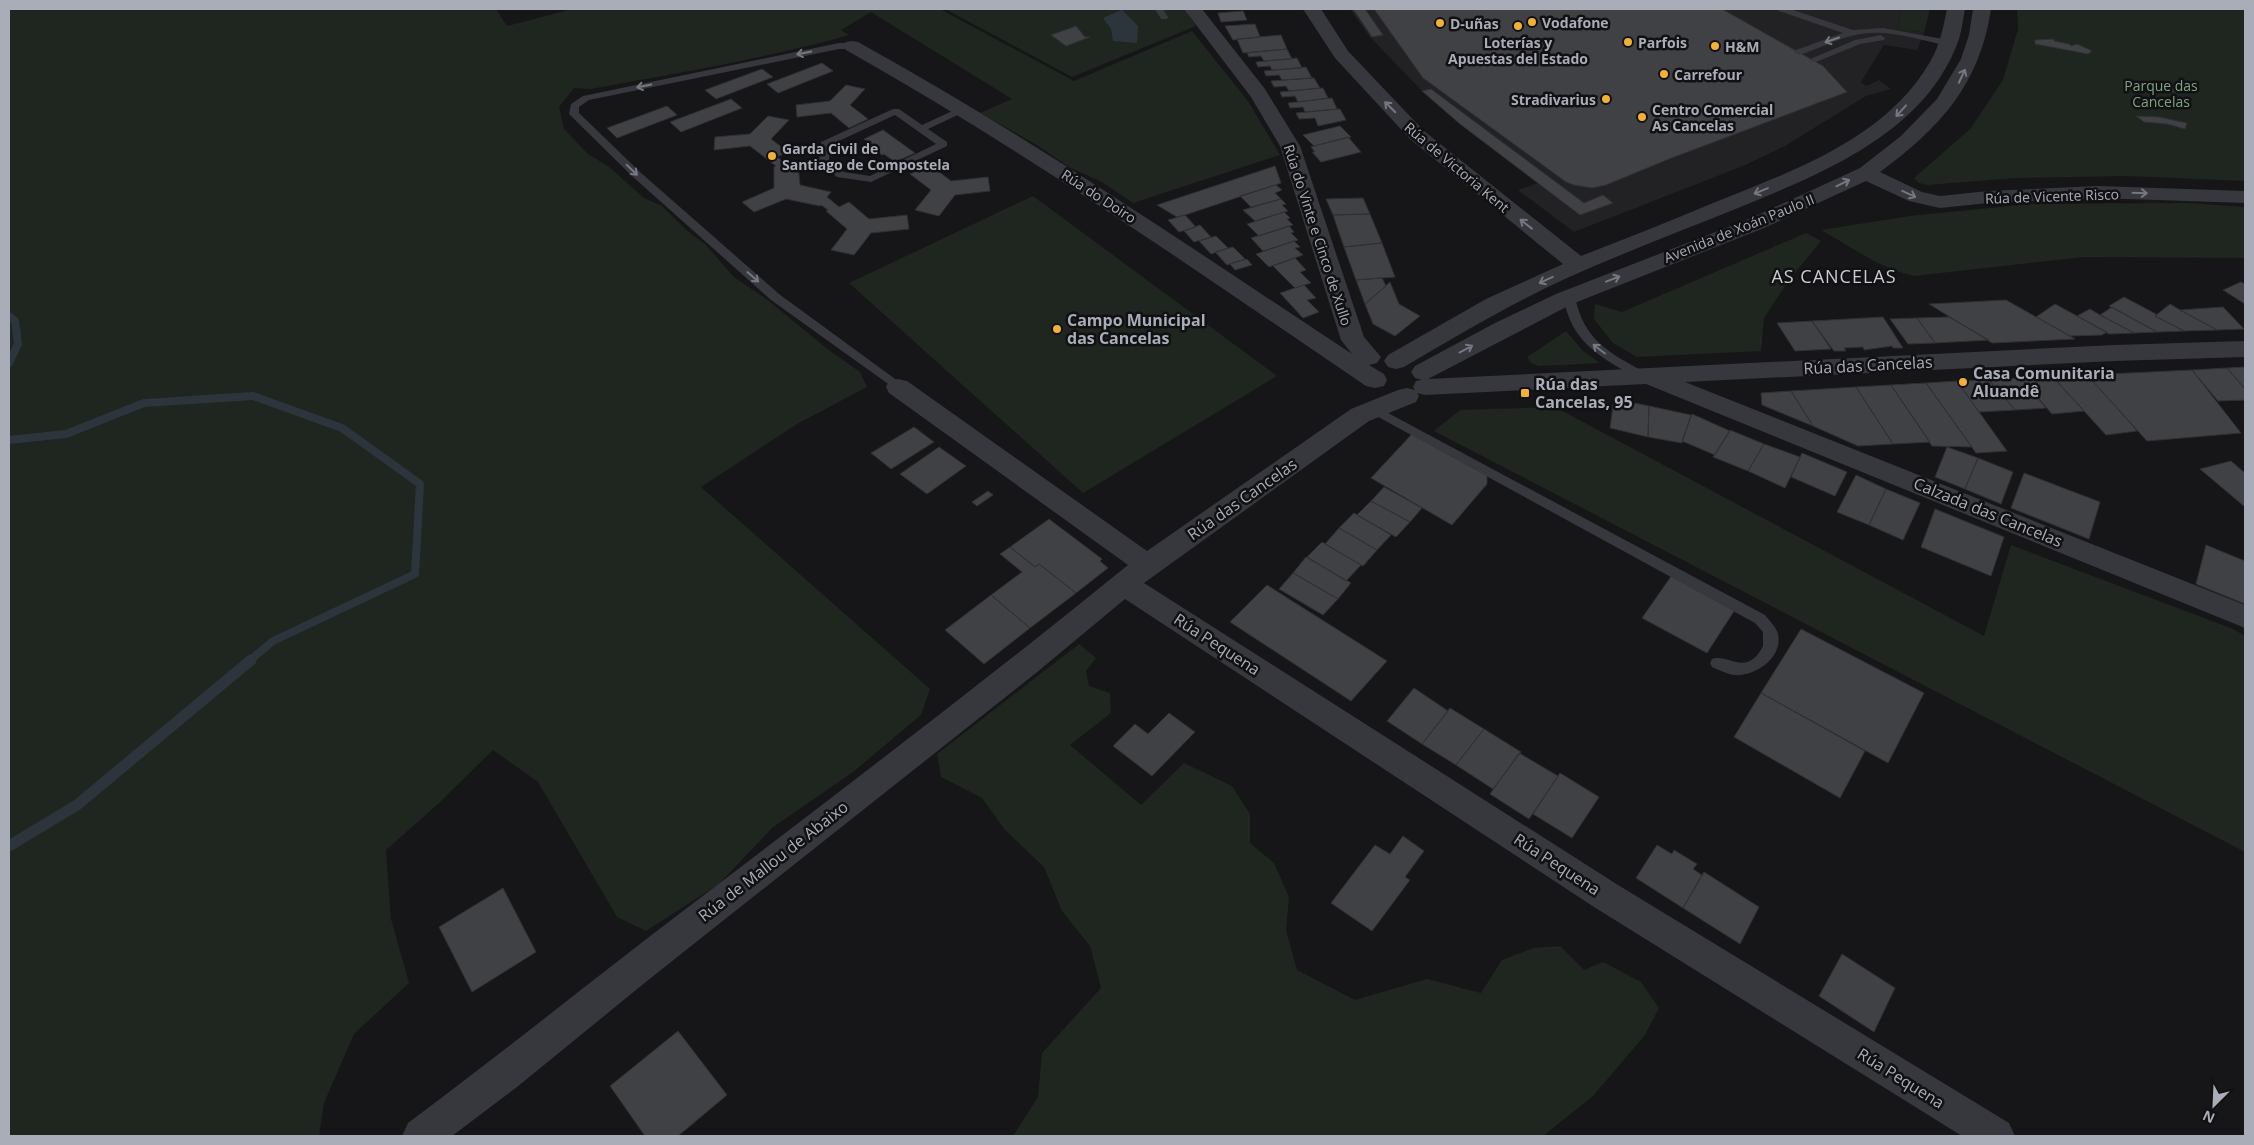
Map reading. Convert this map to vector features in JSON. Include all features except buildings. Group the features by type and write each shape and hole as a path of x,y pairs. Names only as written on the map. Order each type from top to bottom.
{"street":[{"name":"Rúa do Vinte e Cinco de Xullo","path":"1194,9 1278,122 1290,146 1346,348"},
{"name":"Rúa de Victoria Kent","path":"1312,9 1341,54 1356,72 1417,135 1578,265"},
{"name":"Avenida de Xoán Paulo II","path":"1381,369 1494,304 1578,265 1808,172 1836,157 1897,116 1931,75 1947,47 1956,9"},
{"name":"Avenida de Xoán Paulo II","path":"1420,382 1518,322 1569,297 1780,214 1866,173 1924,127 1958,85 1977,44 1982,9"},
{"name":"Rúa do Doiro","path":"852,46 961,110 1381,369"},
{"name":"Rúa de Vicente Risco","path":"1866,173 1916,197 1940,202 1988,197 2098,192 2245,198"},
{"name":"Rúa das Cancelas","path":"1135,575 1368,412 1420,382 1490,382 1704,374 2114,352 2245,349"},
{"path":"1412,364 1420,382 1390,394 1381,369 1412,364"},
{"name":"Rúa das Cancelas","path":"1368,412 1381,369"},
{"name":"Calzada das Cancelas","path":"1704,374 1720,398 1730,408"},
{"name":"Calzada das Cancelas","path":"1640,375 1730,408 2245,617"},
{"name":"Rúa Pequena","path":"898,387 1135,575 1606,896 1996,1136"},
{"name":"Rúa de Mallou de Abaixo","path":"421,1136 504,1074 643,963 1026,665 1135,575"}],"lane":[{"path":"1159,9 1164,18"},
{"path":"1782,9 1853,33"},
{"path":"1799,52 1853,33 1882,31 1947,47"},
{"path":"1813,60 1858,42 1874,38 1947,47"},
{"path":"852,46 839,46 586,98 574,106 574,114 636,174 776,297 898,387"},
{"path":"921,129 961,110"},
{"path":"896,111 921,129 943,144 871,179 841,175 824,162 825,144 896,111"},
{"path":"1569,297 1572,314 1585,339 1600,351 1640,375"},
{"path":"1368,412 1760,619 1770,631 1771,643 1764,658 1753,667 1736,669 1717,663"}],"shaded area":[{"name":"Centro Comercial As Cancelas","path":"1350,9 1901,9 1898,28 1924,33 1917,50 1884,45 1861,82 1866,86 1879,80 1891,89 1866,96 1785,146 1743,166 1574,232 1518,190 1538,183 1460,124 1422,91 1370,37"},
{"path":"1122,10 1138,26 1137,43 1113,41 1111,29 1103,18"}],"green space":[{"path":"9,9 496,9 507,26 573,9 940,9 1074,81 1192,31 1248,101 1280,155 1133,203 1102,182 1069,167 1037,145 980,113 1012,99 871,12 841,30 849,35 817,44 591,89 574,88 559,107 564,129 588,154 608,166 644,198 662,206 685,229 706,245 734,277 769,301 826,348 860,372 867,387 797,424 701,487 930,689 921,715 853,772 772,828 719,884 646,931 617,917 538,782 493,750 438,804 386,850 391,919 409,983 354,1034 324,1103 319,1136 9,1136"},
{"path":"945,9 1185,9 1196,26 1072,77"},
{"path":"1901,9 1930,9 1924,33 1898,28"},
{"name":"Parque das Cancelas","path":"2017,9 2245,9 2245,181 2126,176 2016,178 1927,185 1919,183 1914,178 1970,129 2003,80 2018,29"},
{"name":"Campo Municipal das Cancelas","path":"1033,196 1277,376 1083,493 849,283"},
{"path":"2189,203 2245,207 2245,258 2084,257 1914,276 1878,263 1821,230 1910,216 2030,204"},
{"path":"1806,233 1821,241 1789,280 1764,318 1761,351 1637,357 1613,343 1594,319 1595,304 1622,312"},
{"path":"1566,331 1583,351 1600,363 1539,366 1531,363 1527,357"},
{"path":"1555,407 1984,636 2011,545 2233,629 2245,636 2245,852 1434,431 1460,410"},
{"path":"1079,644 1096,658 1086,671 1089,686 1110,693 1111,713 1070,745 1141,805 1184,763 1232,786 1250,814 1250,843 1274,863 1289,897 1286,930 1297,970 1355,1000 1427,979 1481,993 1502,960 1533,948 1560,946 1584,970 1603,962 1641,982 1659,1008 1645,1035 1593,1096 1543,1136 1013,1136 1038,1097 1042,1053 1101,988 1090,946 1062,911 1044,867 1005,830 982,798 941,777 937,754"}],"waterway":[{"path":"9,316 15,321 18,344 9,363"},
{"path":"9,440 66,434 144,403 253,396 342,428 420,484 415,574 273,641 249,661"},
{"path":"9,846 77,805 251,660"}],"place":[{"name":"Vodafone","path":"1532,22"},
{"name":"D-uñas","path":"1440,23"},
{"name":"Loterías y Apuestas del Estado","path":"1518,26"},
{"name":"Parfois","path":"1628,42"},
{"name":"H&M","path":"1715,46"},
{"name":"Carrefour","path":"1664,74"},
{"name":"Stradivarius","path":"1606,99"},
{"name":"Centro Comercial As Cancelas","path":"1642,117"},
{"name":"Garda Civil de Santiago de Compostela","path":"772,156"},
{"name":"Campo Municipal das Cancelas","path":"1057,329"},
{"name":"Casa Comunitaria Aluandê","path":"1963,382"},
{"name":"Rúa das Cancelas, 95","path":"1525,393"}],"district":[{"name":"AS CANCELAS","path":"1834,276"}]}
